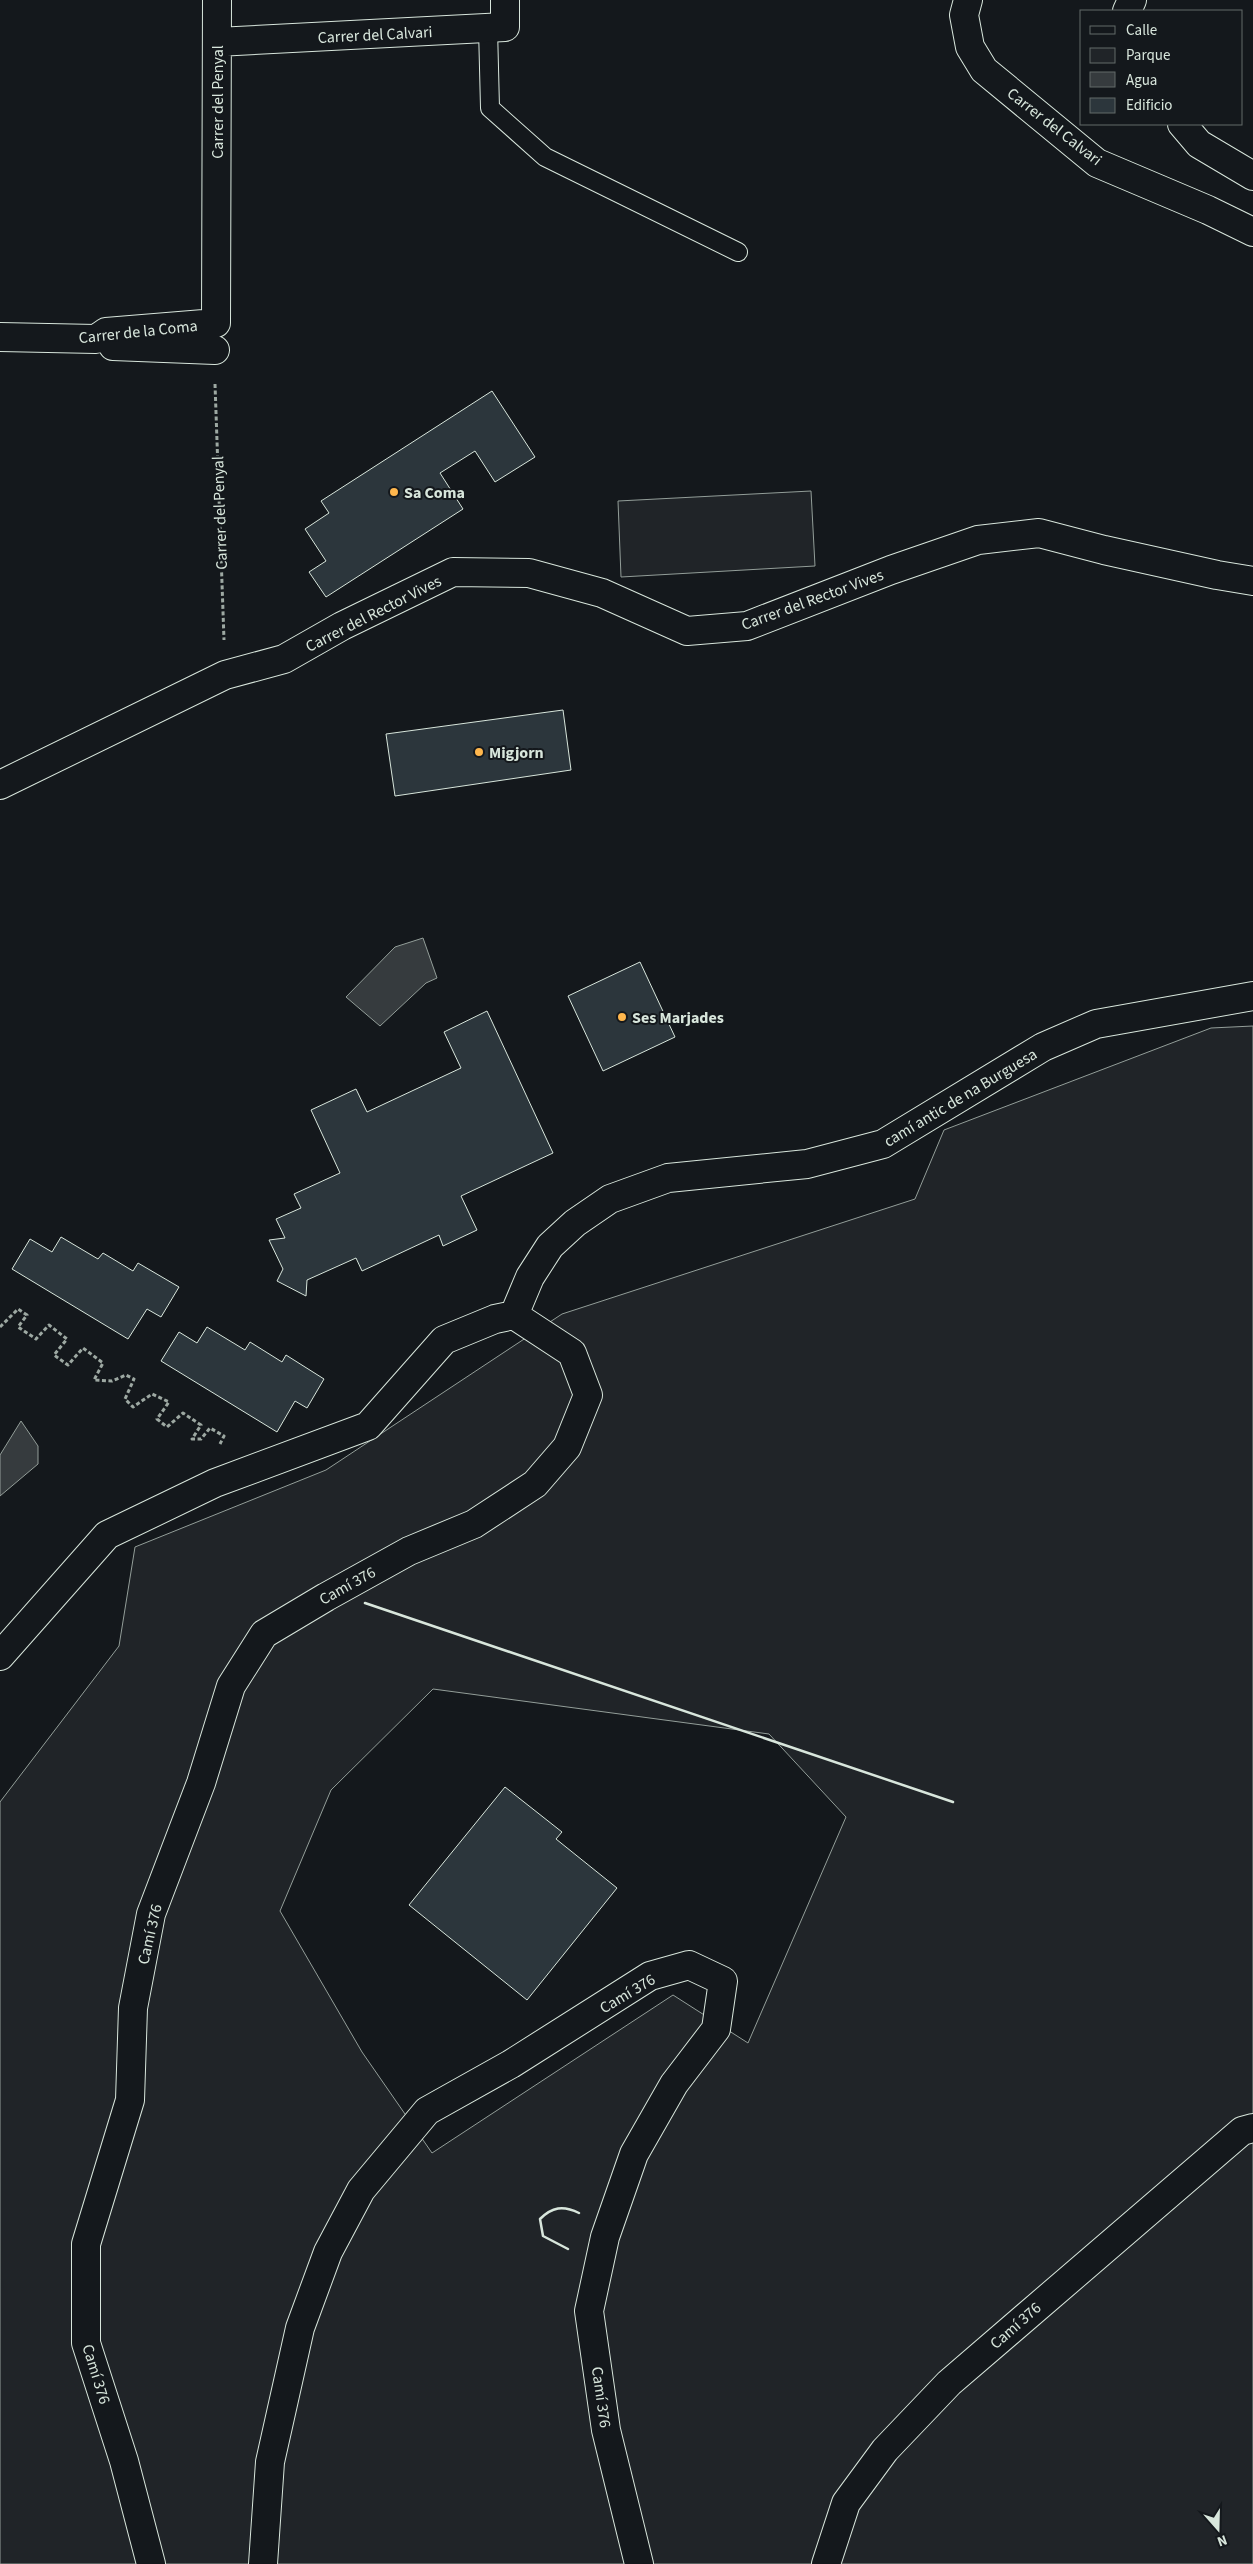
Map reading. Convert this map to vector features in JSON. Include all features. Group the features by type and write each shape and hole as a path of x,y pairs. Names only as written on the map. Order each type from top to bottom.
{"street":[{"name":"Carrer del Penyal","path":"216,323 217,0"},
{"name":"Carrer del Calvari","path":"217,42 505,27 505,0"},
{"name":"Carrer del Calvari","path":"968,0 964,15 970,47 984,70 992,77 1097,162 1208,210 1253,232"},
{"path":"1183,125 1199,144 1253,176"},
{"name":"Carrer de la Coma","path":"0,338 96,339 106,332 216,323"},
{"path":"96,339 105,346 215,350"},
{"name":"Carrer del Rector Vives","path":"0,785 225,675 284,659 342,626 453,572 529,573 602,593 687,631 747,626 891,570 978,540 1039,533 1132,557 1217,575 1253,580"},
{"name":"camí antic de na Burguesa","path":"514,1315 530,1277 550,1246 575,1223 610,1199 668,1178 807,1164 883,1144 1043,1047 1096,1024 1253,996"},
{"path":"0,1656 107,1535 215,1483 368,1426 444,1340 495,1319 514,1315"},
{"name":"Camí 376","path":"151,2564 124,2461 86,2344 86,2244 130,2100 133,2008 151,1914 201,1783 231,1686 264,1634 326,1596 409,1551 474,1524 536,1484 567,1447 588,1395 572,1353 514,1315"},
{"name":"Camí 376","path":"263,2564 270,2462 300,2328 328,2252 361,2190 427,2112 512,2064 650,1976 689,1965 723,1980 716,2029 674,2084 634,2154 605,2237 589,2311 606,2430 639,2564"},
{"name":"Camí 376","path":"826,2564 846,2503 885,2450 949,2383 1242,2132 1253,2128"}],"lane":[{"path":"488,28 490,108 545,157 738,252"}],"path":[{"name":"Carrer del Penyal","path":"215,350 225,675"},
{"path":"0,1327 18,1309 27,1315 18,1327 36,1339 49,1325 67,1338 54,1355 68,1365 83,1348 103,1363 94,1380 112,1381 126,1375 134,1379 125,1399 133,1407 152,1394 169,1402 157,1419 167,1427 183,1413 201,1425 192,1439 201,1438 210,1428 224,1436 216,1451 239,1474"}],"green space":[{"path":"811,491 815,566 621,577 618,501"},
{"path":"1253,1026 1253,2564 0,2564 0,1802 119,1646 135,1547 326,1470 562,1314 915,1199 944,1130 1211,1028","holes":["433,1689 769,1734 846,1817 748,2043 673,1995 432,2153 362,2052 280,1911 331,1790"]}],"water":[{"path":"423,938 437,978 426,983 380,1026 346,997 395,947"},
{"path":"21,1421 38,1446 38,1464 0,1496 0,1455"}],"building":[{"name":"Sa Coma","path":"492,391 535,457 495,482 475,451 440,473 463,509 326,597 309,572 326,561 305,529 329,513 321,501"},
{"name":"Migjorn","path":"563,710 571,770 395,796 386,734"},
{"name":"Ses Marjades","path":"640,962 675,1037 603,1071 568,996"},
{"path":"487,1011 553,1153 461,1196 477,1230 443,1246 439,1235 362,1271 356,1258 307,1280 306,1296 277,1281 283,1269 269,1240 285,1238 276,1219 301,1208 294,1194 340,1173 311,1110 356,1089 367,1112 461,1068 444,1032"},
{"path":"61,1237 98,1259 103,1253 133,1271 138,1263 179,1287 161,1317 147,1309 128,1339 12,1269 30,1239 52,1252"},
{"path":"207,1327 245,1350 250,1342 282,1362 286,1355 324,1379 307,1408 295,1401 277,1432 161,1361 179,1332 197,1343"},
{"path":"505,1787 562,1832 556,1839 617,1888 527,2000 409,1905"}],"wall":[{"path":"365,1603 953,1802"},
{"path":"568,2249 543,2236 540,2219 558,2208 579,2213"}],"place":[{"name":"Sa Coma","path":"394,492"},
{"name":"Migjorn","path":"479,752"},
{"name":"Ses Marjades","path":"622,1017"}]}
